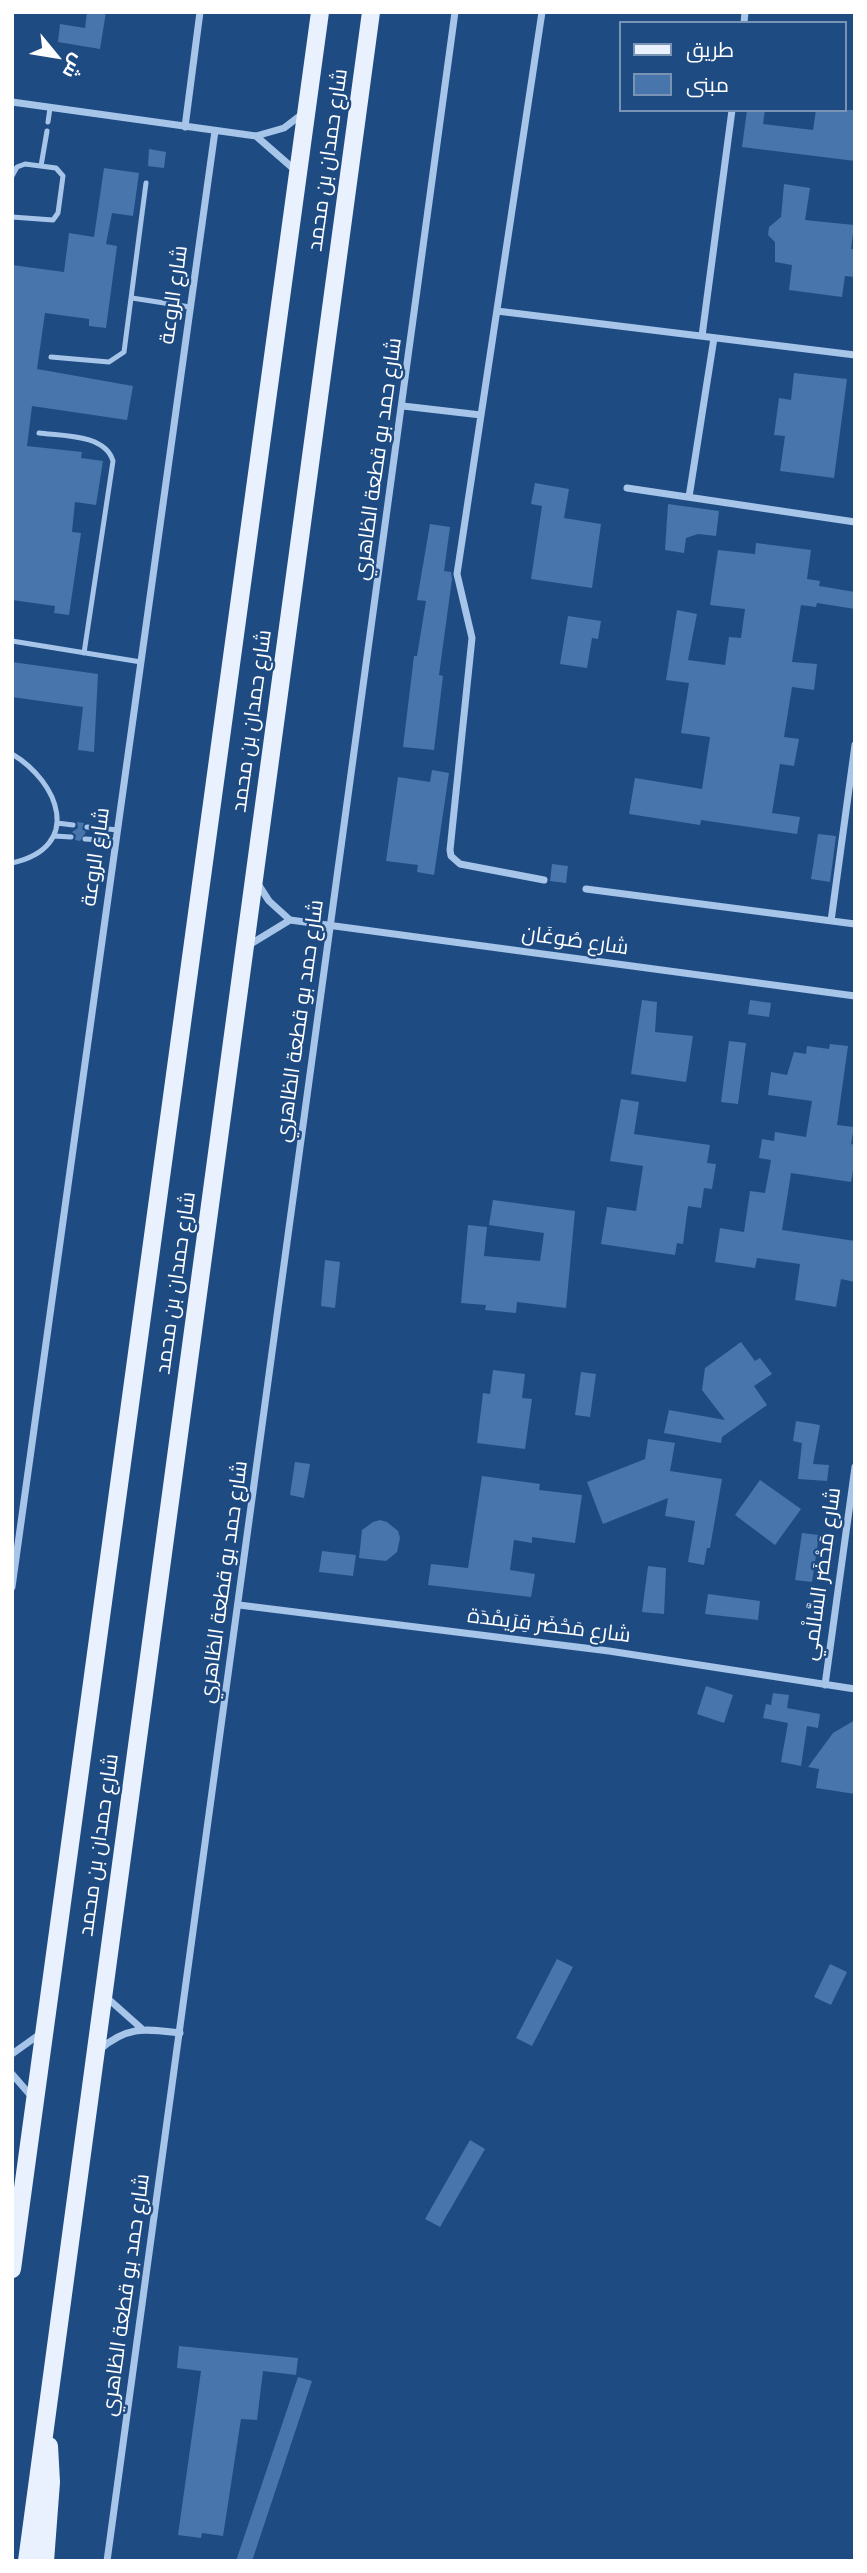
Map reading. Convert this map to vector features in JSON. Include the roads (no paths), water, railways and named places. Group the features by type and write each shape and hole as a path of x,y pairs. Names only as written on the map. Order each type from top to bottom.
{"main road":[{"name":"شارع حمدان بن محمد","path":"12,2269 320,12"},
{"name":"شارع حمدان بن محمد","path":"27,2561 371,12"},
{"path":"45,2418 51,2482 46,2561"}],"street":[{"path":"185,127 200,12"},
{"name":"شارع حمد بو قطعة الظاهري","path":"107,2561 455,12"},
{"path":"542,12 457,574 472,638 450,850 451,856 460,864 544,880"},
{"path":"12,102 256,136 284,128 307,110"},
{"path":"702,336 732,112"},
{"name":"شارع الروعة","path":"12,1587 215,131"},
{"path":"256,136 298,172"},
{"path":"497,311 855,355"},
{"path":"690,497 714,338"},
{"path":"403,406 481,415"},
{"path":"627,488 855,522"},
{"path":"831,921 855,745"},
{"path":"245,948 290,920 269,901 254,876"},
{"path":"586,889 855,924"},
{"name":"شارع صُوغَان","path":"290,920 855,996"},
{"name":"شارع مَحْضَر السَّالْمي","path":"825,1685 855,1467"},
{"name":"شارع مَحْضَر قِرَيمْدَة","path":"239,1605 609,1651 855,1689"},
{"path":"102,1992 119,2012 141,2028 180,2034"},
{"path":"12,2054 34,2040 45,2028"},
{"path":"95,2053 116,2038 141,2028"},
{"path":"12,2074 28,2091 36,2105"}],"lane":[{"path":"48,122 50,108"},
{"path":"41,166 47,131"},
{"path":"12,176 21,165 56,168 63,176 56,217 48,222 12,217"},
{"path":"51,357 103,362 119,358 126,345 146,183"},
{"path":"132,298 190,307"},
{"path":"39,433 99,442 108,450 113,461 84,653"},
{"path":"12,641 141,663"},
{"path":"12,754 32,767 47,785 53,799 57,823 54,836 36,855 12,863"},
{"path":"57,823 73,825"},
{"path":"87,827 118,831"},
{"path":"54,836 71,837"},
{"path":"85,839 116,841"}]}
